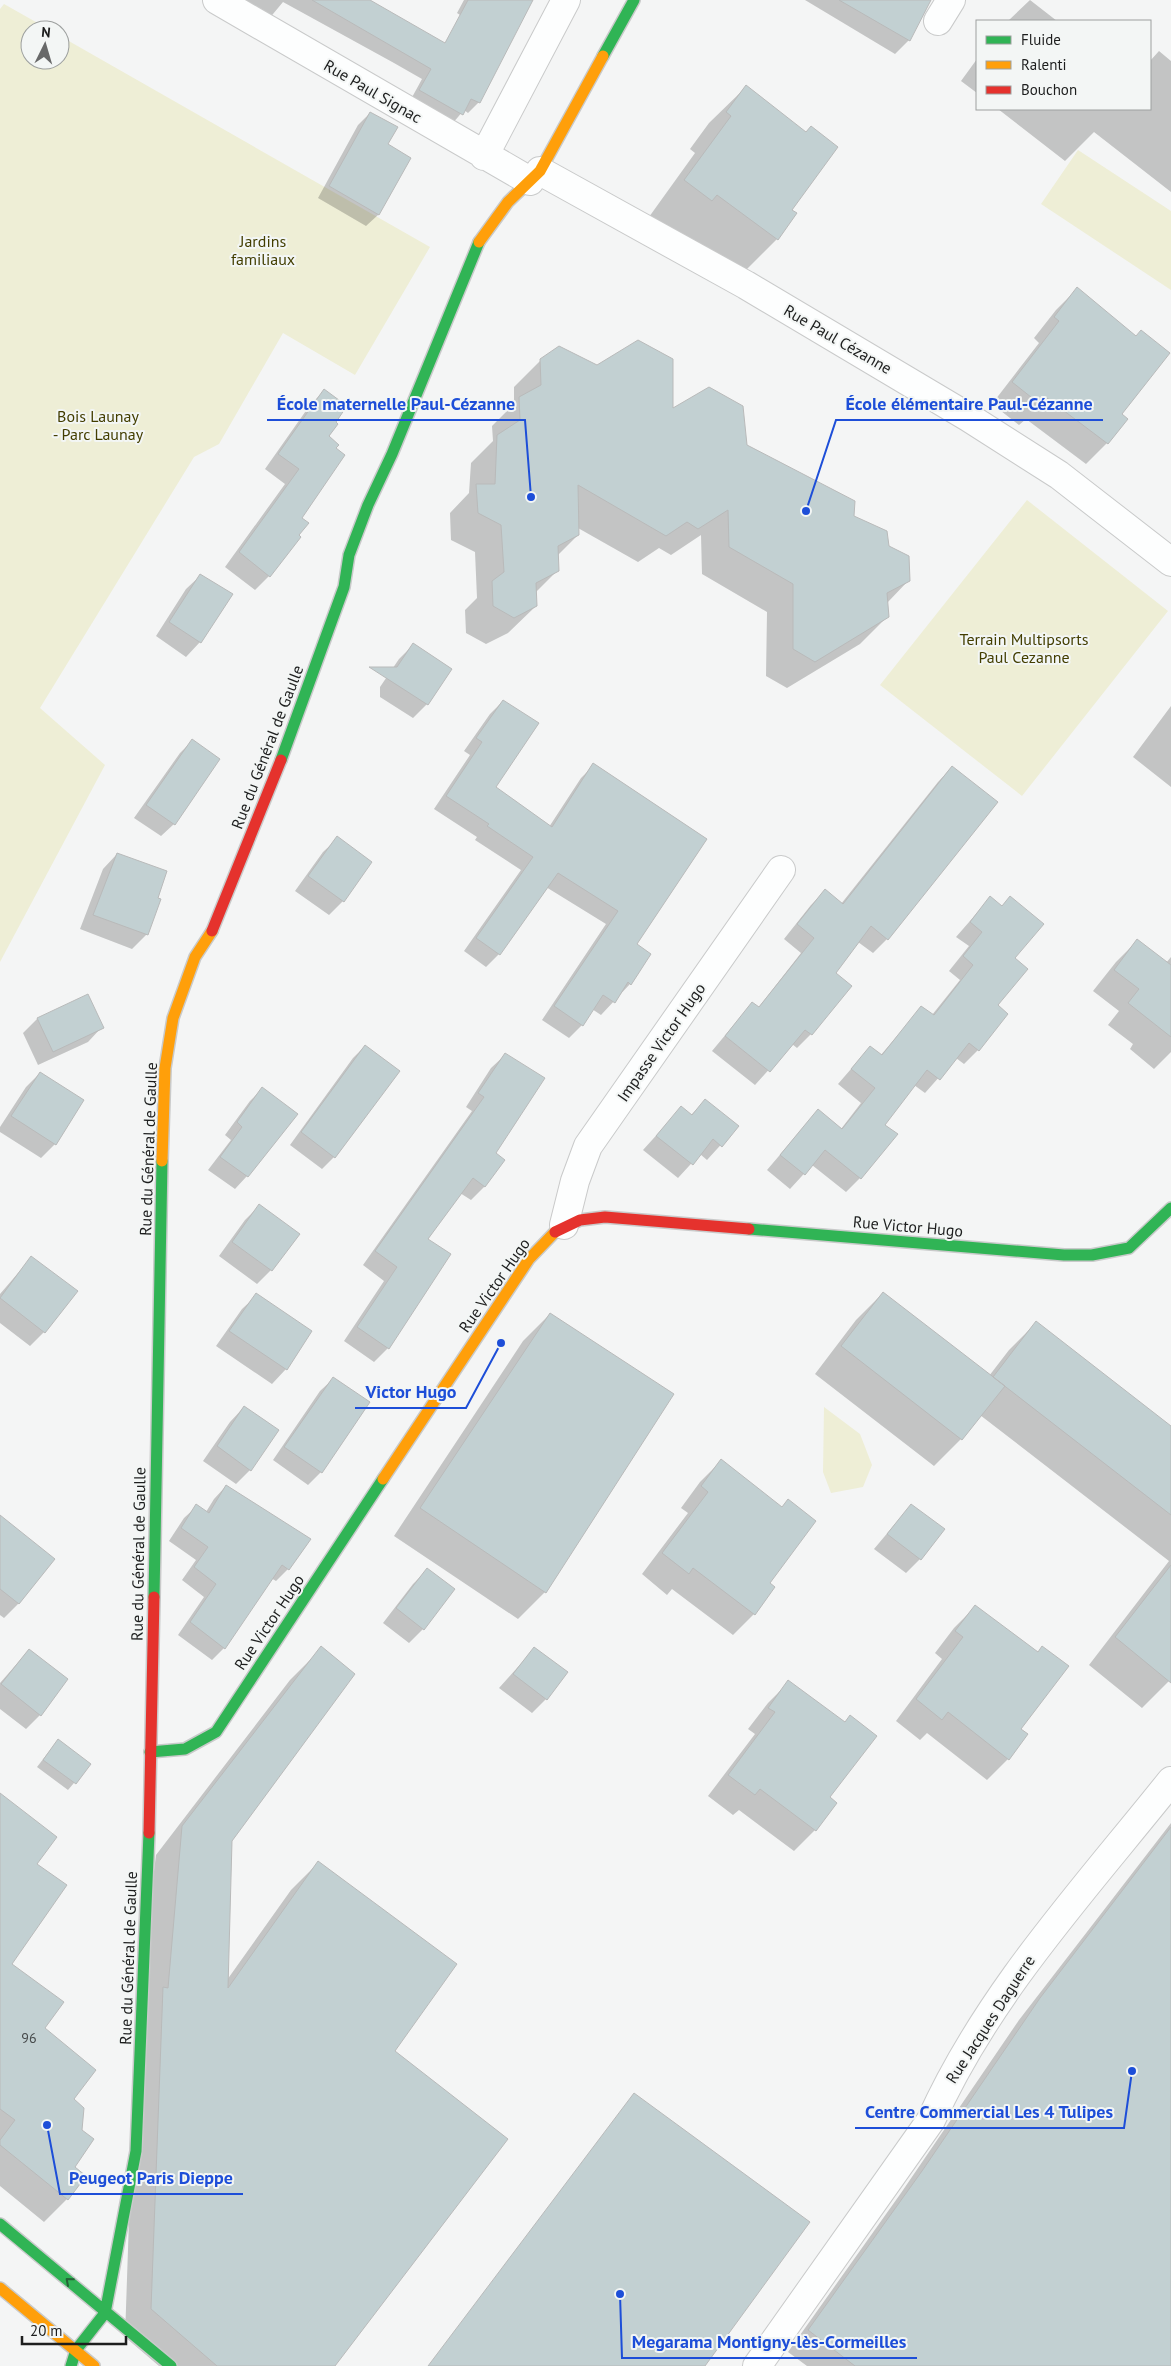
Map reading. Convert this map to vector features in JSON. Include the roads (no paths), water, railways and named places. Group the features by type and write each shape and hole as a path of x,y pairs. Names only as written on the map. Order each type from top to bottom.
{"street":[{"name":"Rue Paul Signac","path":"217,0 484,156 535,176"},
{"path":"484,156 566,0"},
{"name":"Rue du Général de Gaulle","path":"106,2313 136,2151 149,1850 163,1108 165,1068 174,1018 195,957 214,928 273,780 344,587 349,555 368,505 392,454 480,240 508,202 535,176 634,0"},
{"name":"Rue Paul Cézanne","path":"535,176 746,284 968,417 1059,475 1171,562"},
{"name":"Impasse Victor Hugo","path":"564,1225 575,1181 588,1146 781,870"},
{"name":"Rue Victor Hugo","path":"150,1752 179,1752 200,1743 216,1732 529,1259 551,1234 564,1225 586,1218 605,1217 1092,1256 1129,1248 1171,1208"},
{"name":"Rue Jacques Daguerre","path":"757,2366 931,2120 948,2082 998,2001 1075,1898 1171,1781"},
{"path":"0,2224 171,2366"},
{"path":"0,2288 94,2366"},
{"path":"71,2366 76,2350 106,2313"}],"place":[{"name":"École maternelle Paul-Cézanne","path":"531,497"},
{"name":"École élémentaire Paul-Cézanne","path":"806,511"},
{"name":"Victor Hugo","path":"501,1343"},
{"name":"Centre Commercial Les 4 Tulipes","path":"1132,2071"},
{"name":"Peugeot Paris Dieppe","path":"47,2125"},
{"name":"Megarama Montigny-lès-Cormeilles","path":"620,2294"}],"park label":[{"name":"Jardins familiaux","path":"263,250"},
{"name":"Bois Launay - Parc Launay","path":"98,425"},
{"name":"Terrain Multipsorts Paul Cezanne","path":"1024,648"}]}
